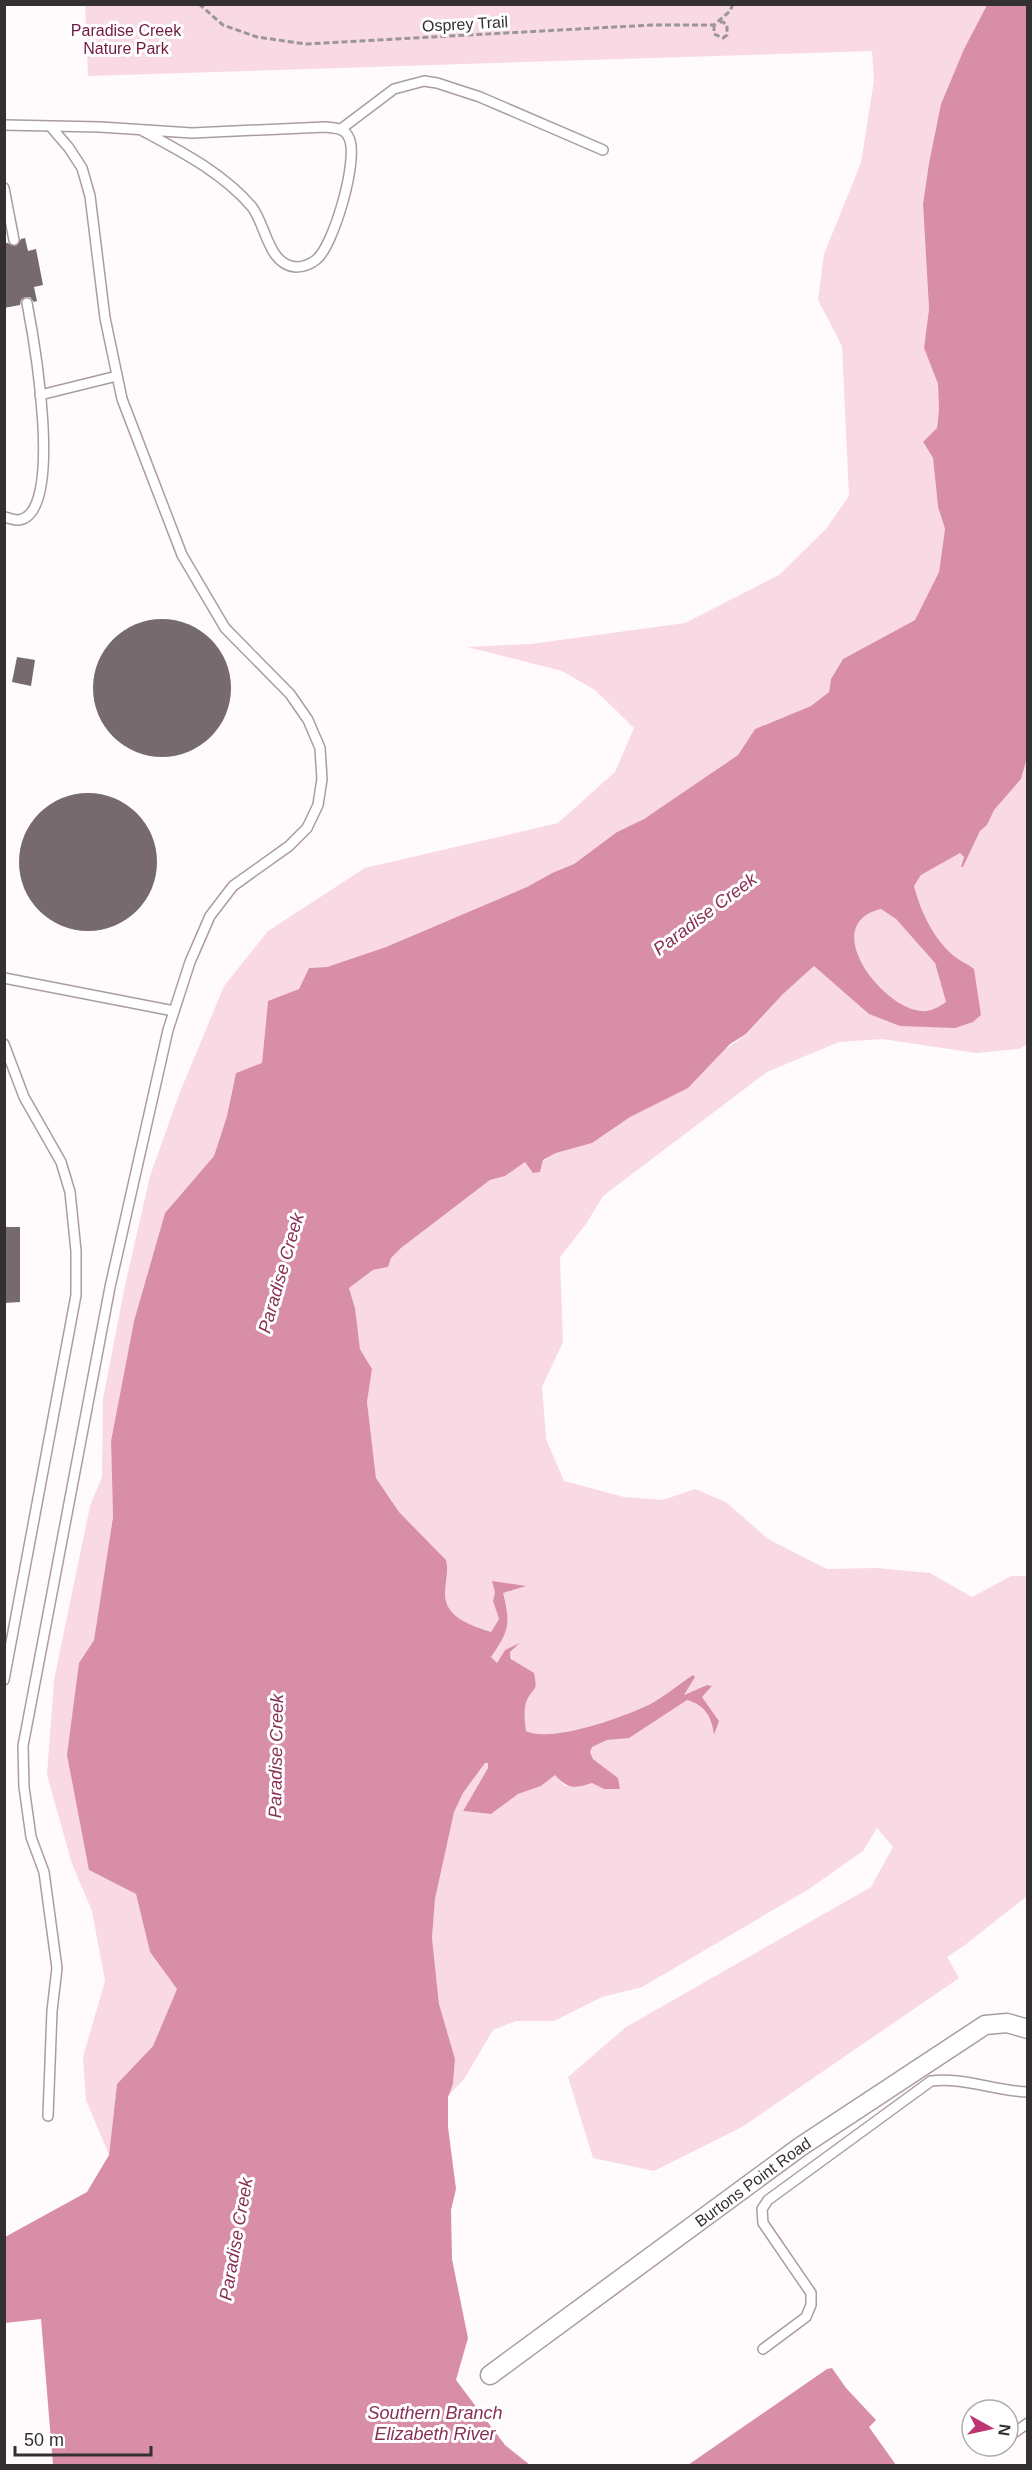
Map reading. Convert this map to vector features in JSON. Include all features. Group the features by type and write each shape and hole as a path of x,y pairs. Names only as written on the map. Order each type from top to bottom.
{"street":[{"name":"Burtons Point Road","path":"490,2375 800,2147 985,2025 1007,2023 1028,2029"}],"lane":[{"path":"341,129 394,89 424,81 480,97 603,150"},
{"path":"4,125 100,127 192,133 326,127 341,129 349,137 351,152 346,192 330,238 318,258 298,267 289,266 275,256 253,209 230,186 193,158 143,131"},
{"path":"48,2116 52,2011 57,1968 44,1872 31,1838 24,1787 23,1746 110,1287 174,1011 190,963 210,916 233,886 289,846 307,828 318,805 321,788 320,748 308,720 290,694 225,628 182,555 122,399 105,318 90,196 82,168 51,127"},
{"path":"4,188 14,240"},
{"path":"4,517 20,520 27,516 40,495 43,475 37,357 27,303"},
{"path":"40,395 117,376"},
{"path":"4,978 174,1011"},
{"path":"4,1044 24,1097 61,1162 70,1192 76,1251 76,1295 4,1680"},
{"path":"763,2349 806,2317 811,2305 811,2293 763,2223 762,2209 768,2200 932,2081 948,2079 1028,2092"}],"path":[{"name":"Osprey Trail","path":"199,4 223,25 257,37 306,44 651,25 714,25"},
{"path":"718,22 727,25 727,35 723,38 714,34 714,25 730,11 733,4"}],"green space":[{"name":"Paradise Creek Nature Park","path":"85,5 987,5 964,49 941,104 923,204 929,309 924,348 938,384 939,410 937,428 923,443 933,458 938,507 945,529 939,572 915,620 843,659 831,679 829,692 811,706 755,729 738,755 644,819 617,832 574,864 527,887 386,947 327,967 309,968 299,989 268,1002 262,1064 236,1073 227,1116 214,1156 165,1213 134,1321 111,1441 113,1517 94,1640 79,1663 89,1870 136,1894 150,1952 177,1989 153,2046 117,2084 109,2155 86,2100 83,2057 105,1981 92,1911 72,1864 47,1775 54,1680 90,1506 102,1477 103,1399 124,1290 150,1176 180,1092 224,986 268,931 365,868 558,823 615,772 634,728 595,690 562,671 467,647 531,644 685,623 779,575 826,529 849,496 842,346 818,300 824,254 861,163 874,80 872,51 88,76"},
{"path":"1027,758 1027,1044 1019,1049 976,1053 882,1039 839,1042 767,1072 603,1196 586,1224 560,1257 563,1342 542,1387 546,1439 564,1481 624,1497 663,1500 695,1489 726,1502 768,1539 827,1569 877,1568 930,1573 972,1597 1011,1576 1027,1576 1027,1896 947,1957 959,1978 742,2127 654,2171 593,2158 568,2077 626,2027 871,1887 893,1847 877,1828 863,1851 809,1889 642,1987 602,1997 554,2021 516,2021 493,2030 464,2079 448,2096 453,2084 455,2059 439,2004 432,1938 435,1899 454,1811 463,1793 485,1763 488,1763 488,1768 463,1811 491,1814 518,1794 541,1786 555,1774 565,1786 592,1783 604,1789 618,1778 593,1759 590,1752 591,1747 607,1740 629,1737 687,1700 706,1712 714,1734 719,1721 702,1697 711,1687 707,1685 683,1695 693,1675 649,1706 617,1718 567,1732 537,1734 526,1731 524,1710 527,1698 510,1652 518,1645 505,1650 497,1664 491,1658 507,1609 502,1592 524,1586 495,1592 493,1601 499,1619 491,1632 461,1620 450,1609 445,1594 446,1560 399,1512 376,1478 367,1402 372,1369 360,1349 355,1308 349,1288 373,1270 388,1267 391,1258 401,1248 490,1180 505,1176 525,1162 540,1172 543,1161 556,1153 592,1143 747,1034 783,994 814,966 838,986 955,1028 974,980 973,969 954,956 934,933 924,915 914,886 921,875 960,853 964,857 961,867 963,867 993,810 1021,779"},
{"path":"881,909 896,919 935,963 946,1002 927,1011 905,1006 874,981 862,964 855,946 855,930 863,917"}],"water":[{"path":"987,5 1027,5 1027,758 1021,779 994,810 987,825 980,831 963,867 961,867 964,857 960,853 921,875 914,886 924,915 934,933 954,956 974,969 981,1015 973,1022 955,1028 900,1026 869,1014 814,966 783,994 746,1034 730,1044 688,1088 630,1117 592,1143 556,1153 543,1160 540,1172 533,1173 525,1162 505,1176 490,1180 401,1248 391,1258 388,1267 373,1270 349,1288 355,1308 360,1349 372,1369 367,1402 376,1478 399,1512 446,1560 445,1594 450,1609 461,1620 491,1632 499,1619 493,1601 495,1592 492,1581 526,1586 503,1593 507,1627 491,1657 497,1663 505,1650 520,1643 510,1652 511,1659 534,1673 536,1684 526,1704 526,1731 537,1734 567,1732 617,1718 655,1701 693,1675 695,1677 684,1695 707,1685 712,1686 702,1697 719,1721 714,1735 711,1723 703,1709 687,1700 629,1738 607,1740 592,1747 590,1752 593,1759 618,1778 620,1789 604,1789 592,1783 572,1787 555,1775 541,1786 518,1794 491,1814 463,1811 488,1768 488,1763 485,1763 463,1793 454,1812 435,1899 432,1938 439,2004 455,2059 453,2084 448,2097 448,2127 456,2189 451,2210 452,2259 468,2338 456,2380 505,2445 530,2465 5,2466 5,2237 87,2192 109,2155 117,2084 153,2046 177,1989 150,1952 136,1894 89,1870 67,1755 79,1663 94,1640 113,1517 111,1441 134,1321 165,1213 214,1156 227,1116 236,1073 262,1063 268,1001 299,989 309,968 327,967 386,947 527,887 574,864 617,832 644,819 738,755 755,729 811,706 829,692 831,679 843,659 915,620 939,572 945,529 938,507 933,458 923,442 937,428 939,410 938,384 924,348 929,309 923,204 941,104 964,49","holes":["881,909 896,919 935,963 946,1002 934,1009 921,1011 905,1006 874,981 862,964 855,947 855,931 863,918"]},
{"path":"832,2368 846,2388 876,2420 869,2427 896,2465 688,2465 827,2369"}],"pier":[{"path":"41,2319 53,2465 5,2465 5,2323"}],"building":[{"path":"25,238 28,251 36,249 43,285 34,287 37,301 34,302 30,297 25,297 21,300 20,305 4,308 4,242 16,246 21,239"},
{"path":"162,619 188,624 211,639 226,662 231,688 226,714 211,737 188,752 162,757 136,752 113,737 98,714 93,688 98,662 113,639 136,624"},
{"path":"17,657 35,660 31,686 12,682"},
{"path":"88,793 114,798 137,813 152,836 157,862 152,888 137,911 114,926 88,931 62,926 39,911 24,888 19,862 24,836 39,813 62,798"},
{"path":"4,1227 20,1227 20,1302 4,1303"}],"water label":[{"name":"Paradise Creek","path":"705,914"},
{"name":"Paradise Creek","path":"281,1273"},
{"name":"Paradise Creek","path":"276,1756"},
{"name":"Paradise Creek","path":"236,2239"},
{"name":"Southern Branch Elizabeth River","path":"435,2423"}]}
